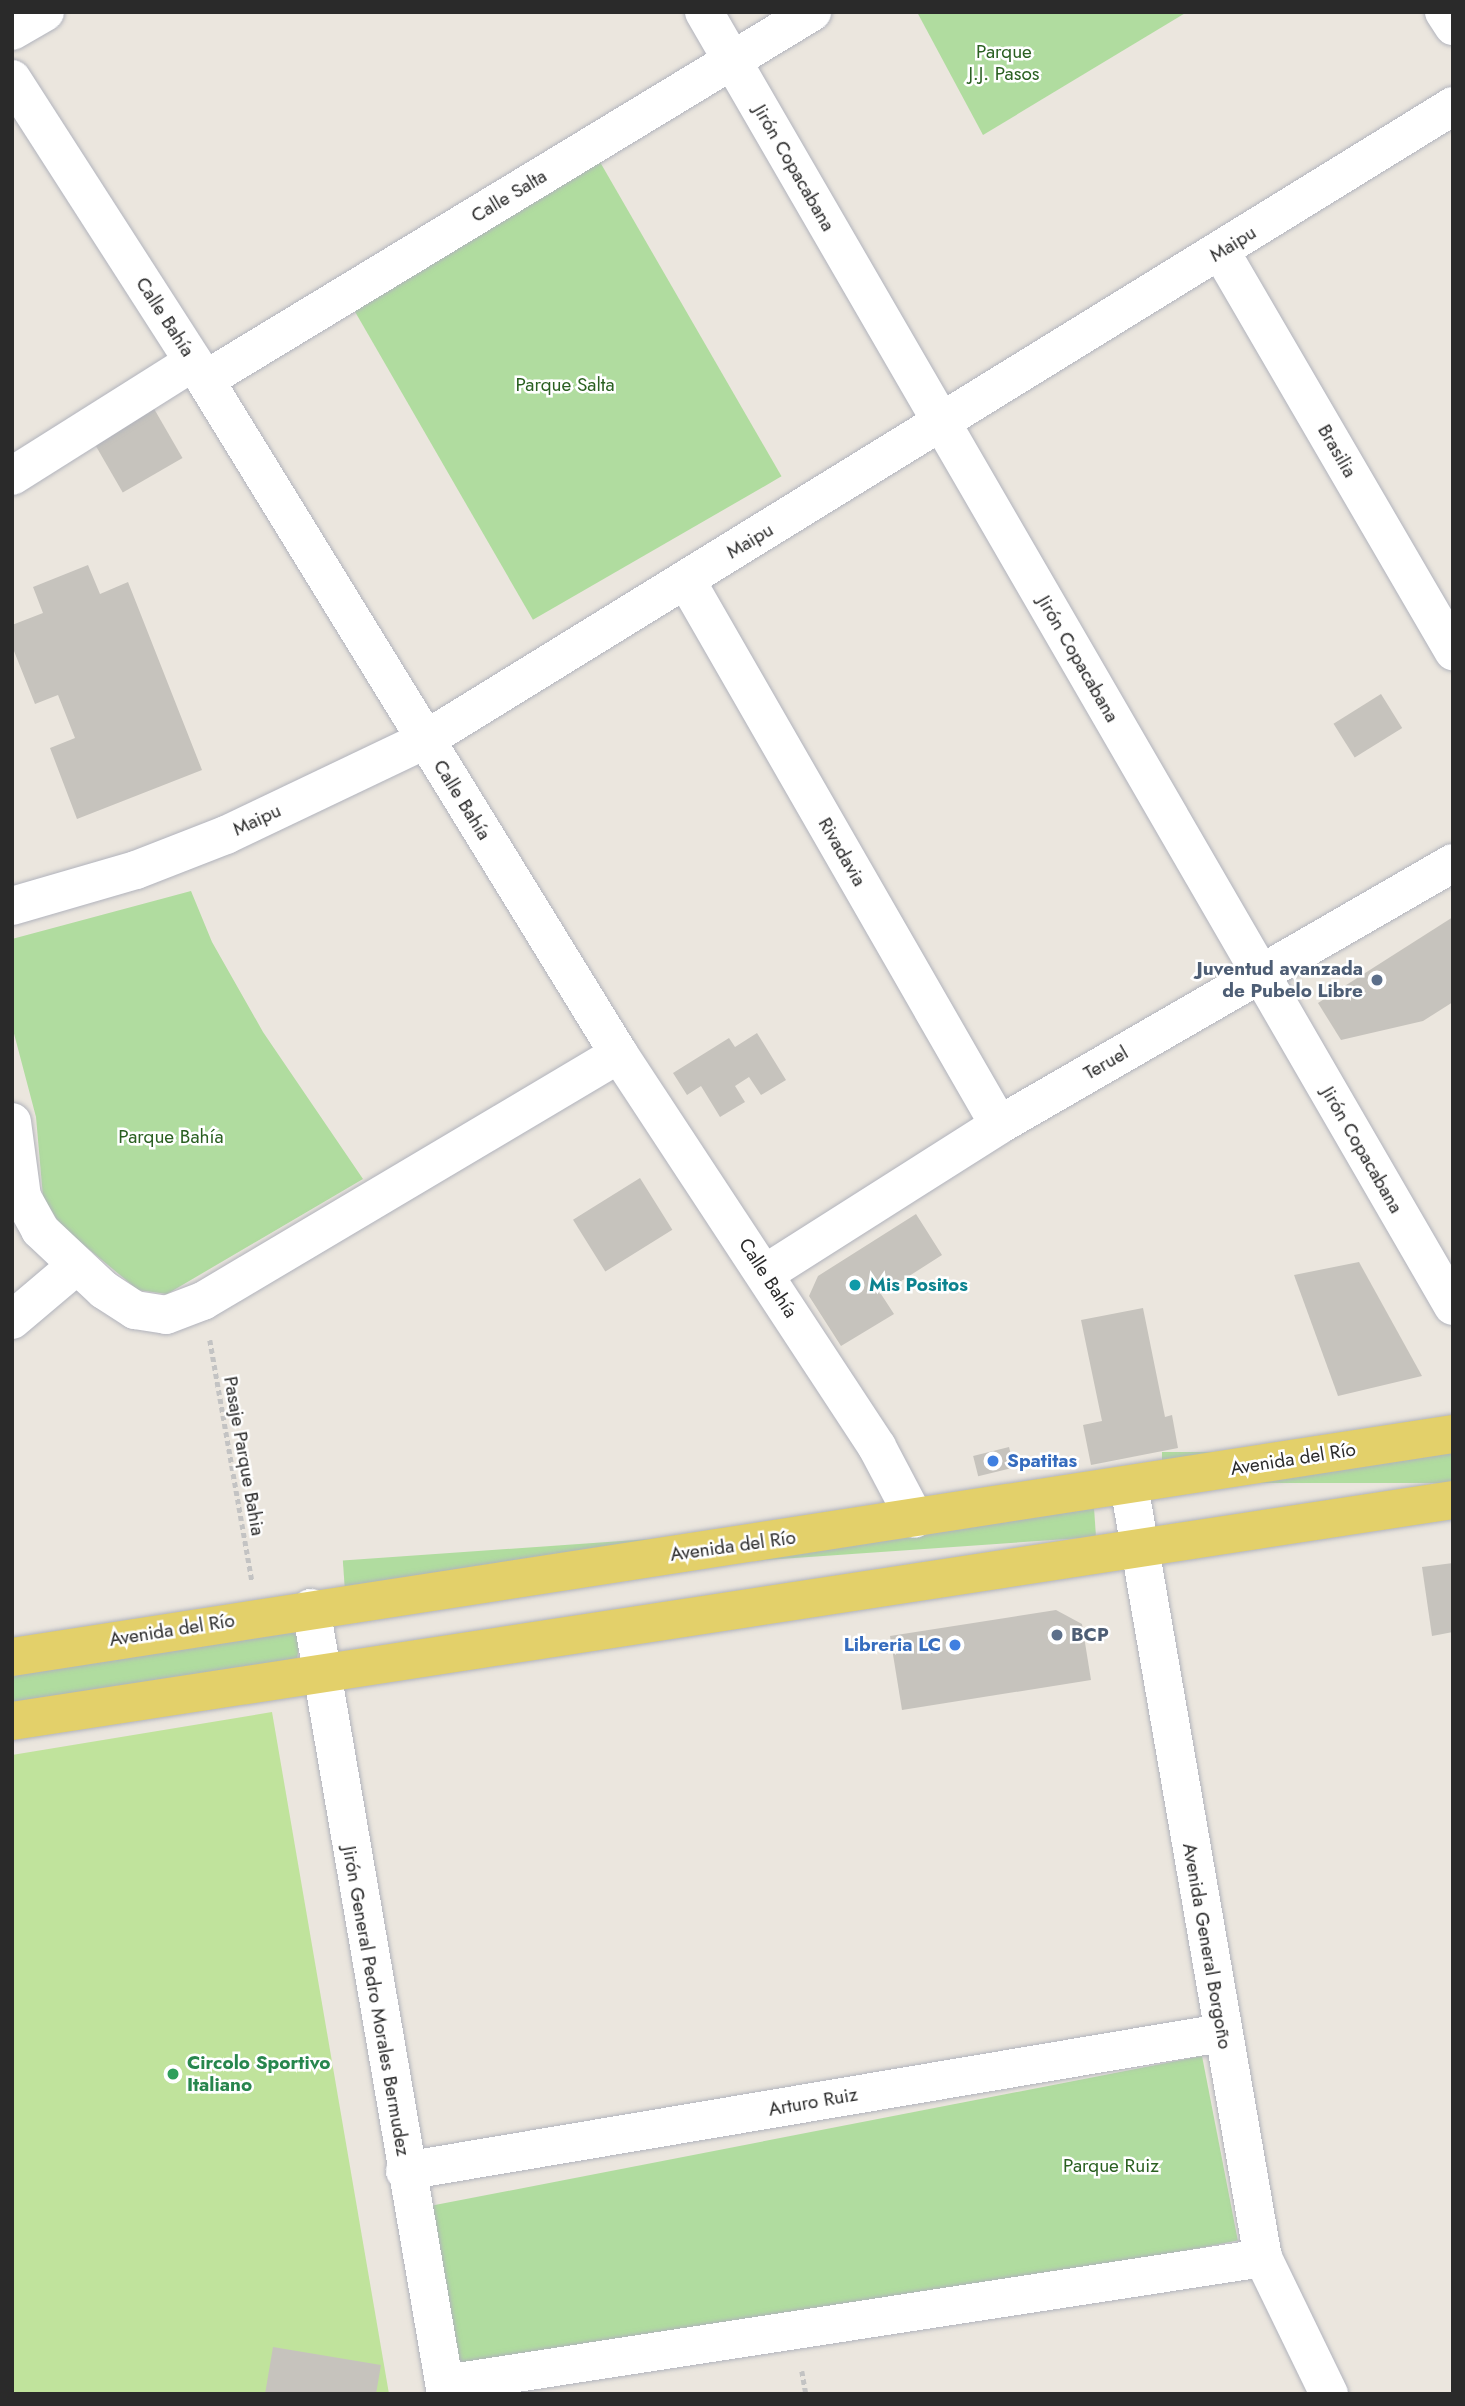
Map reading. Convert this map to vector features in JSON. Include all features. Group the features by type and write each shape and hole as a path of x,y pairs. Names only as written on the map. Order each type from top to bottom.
{"main road":[{"name":"Avenida del Río","path":"12,1657 258,1616 915,1519 1453,1434"},
{"path":"12,1721 1453,1500"}],"street":[{"path":"12,31 45,12"},
{"name":"Jirón Copacabana","path":"704,12 1453,1306"},
{"name":"Calle Salta","path":"12,476 199,371 812,12"},
{"path":"1444,12 1453,26"},
{"name":"Calle Bahía","path":"12,79 199,371 620,1054 766,1273 877,1447 915,1519"},
{"name":"Maipu","path":"12,906 136,870 226,835 425,740 1221,252 1453,106"},
{"name":"Brasilia","path":"1221,252 1453,650"},
{"name":"Rivadavia","path":"686,580 999,1125"},
{"name":"Teruel","path":"766,1273 999,1125 1453,863"},
{"path":"12,1122 22,1197 40,1230 77,1265 135,1310 166,1315 203,1301 620,1054"},
{"path":"12,1320 77,1265"},
{"name":"Avenida General Borgoño","path":"1129,1485 1221,2033 1263,2258 1329,2394"},
{"name":"Jirón General Pedro Morales Bermudez","path":"311,1608 319,1672 445,2389"},
{"name":"Arturo Ruiz","path":"405,2171 1221,2033"},
{"path":"445,2389 1263,2258"}],"path":[{"name":"Pasaje Parque Bahia","path":"203,1301 258,1616"}],"green space":[{"name":"Parque J.J. Pasos","path":"917,12 1187,12 983,135"},
{"name":"Parque Salta","path":"600,162 782,476 533,620 351,306"},
{"name":"Parque Bahía","path":"191,891 212,942 263,1032 363,1179 167,1294 138,1290 61,1226 43,1197 36,1117 12,1026 12,939"},
{"path":"1162,1452 1453,1452 1453,1483 1162,1483"},
{"path":"1094,1508 1096,1537 345,1589 343,1561"},
{"path":"289,1630 300,1637 297,1660 12,1708 12,1676"},
{"name":"Circolo Sportivo Italiano","path":"272,1712 389,2394 12,2394 12,1755"},
{"name":"Parque Ruiz","path":"1202,2056 1238,2241 464,2391 428,2206"}],"building":[{"path":"153,407 183,458 123,493 93,442"},
{"path":"88,565 100,594 128,582 202,770 77,819 50,748 75,738 58,695 35,704 12,646 12,625 43,613 33,587"},
{"path":"1381,694 1402,728 1355,758 1334,724"},
{"path":"1453,917 1453,1002 1423,1021 1341,1040 1318,1003"},
{"path":"757,1033 786,1080 761,1095 749,1077 735,1086 745,1102 720,1117 701,1086 687,1095 673,1073 729,1038 735,1047"},
{"path":"640,1178 672,1230 605,1272 573,1220"},
{"name":"Mis Positos","path":"916,1214 942,1255 881,1294 894,1314 841,1346 809,1296 818,1276"},
{"path":"1359,1262 1422,1376 1338,1396 1294,1275"},
{"path":"1143,1308 1165,1417 1172,1415 1178,1448 1091,1465 1083,1425 1102,1421 1081,1320"},
{"name":"Spatitas","path":"1009,1447 1014,1467 978,1476 973,1456"},
{"path":"1453,1563 1453,1632 1432,1636 1422,1567"},
{"path":"1056,1610 1082,1624 1091,1680 902,1710 890,1636"},
{"path":"273,2347 381,2365 376,2394 265,2394"}],"place":[{"name":"Juventud avanzada de Pubelo Libre","path":"1377,980"},
{"name":"Mis Positos","path":"855,1285"},
{"name":"Spatitas","path":"993,1461"},
{"name":"BCP","path":"1057,1635"},
{"name":"Libreria LC","path":"955,1645"},
{"name":"Circolo Sportivo Italiano","path":"173,2074"}]}
